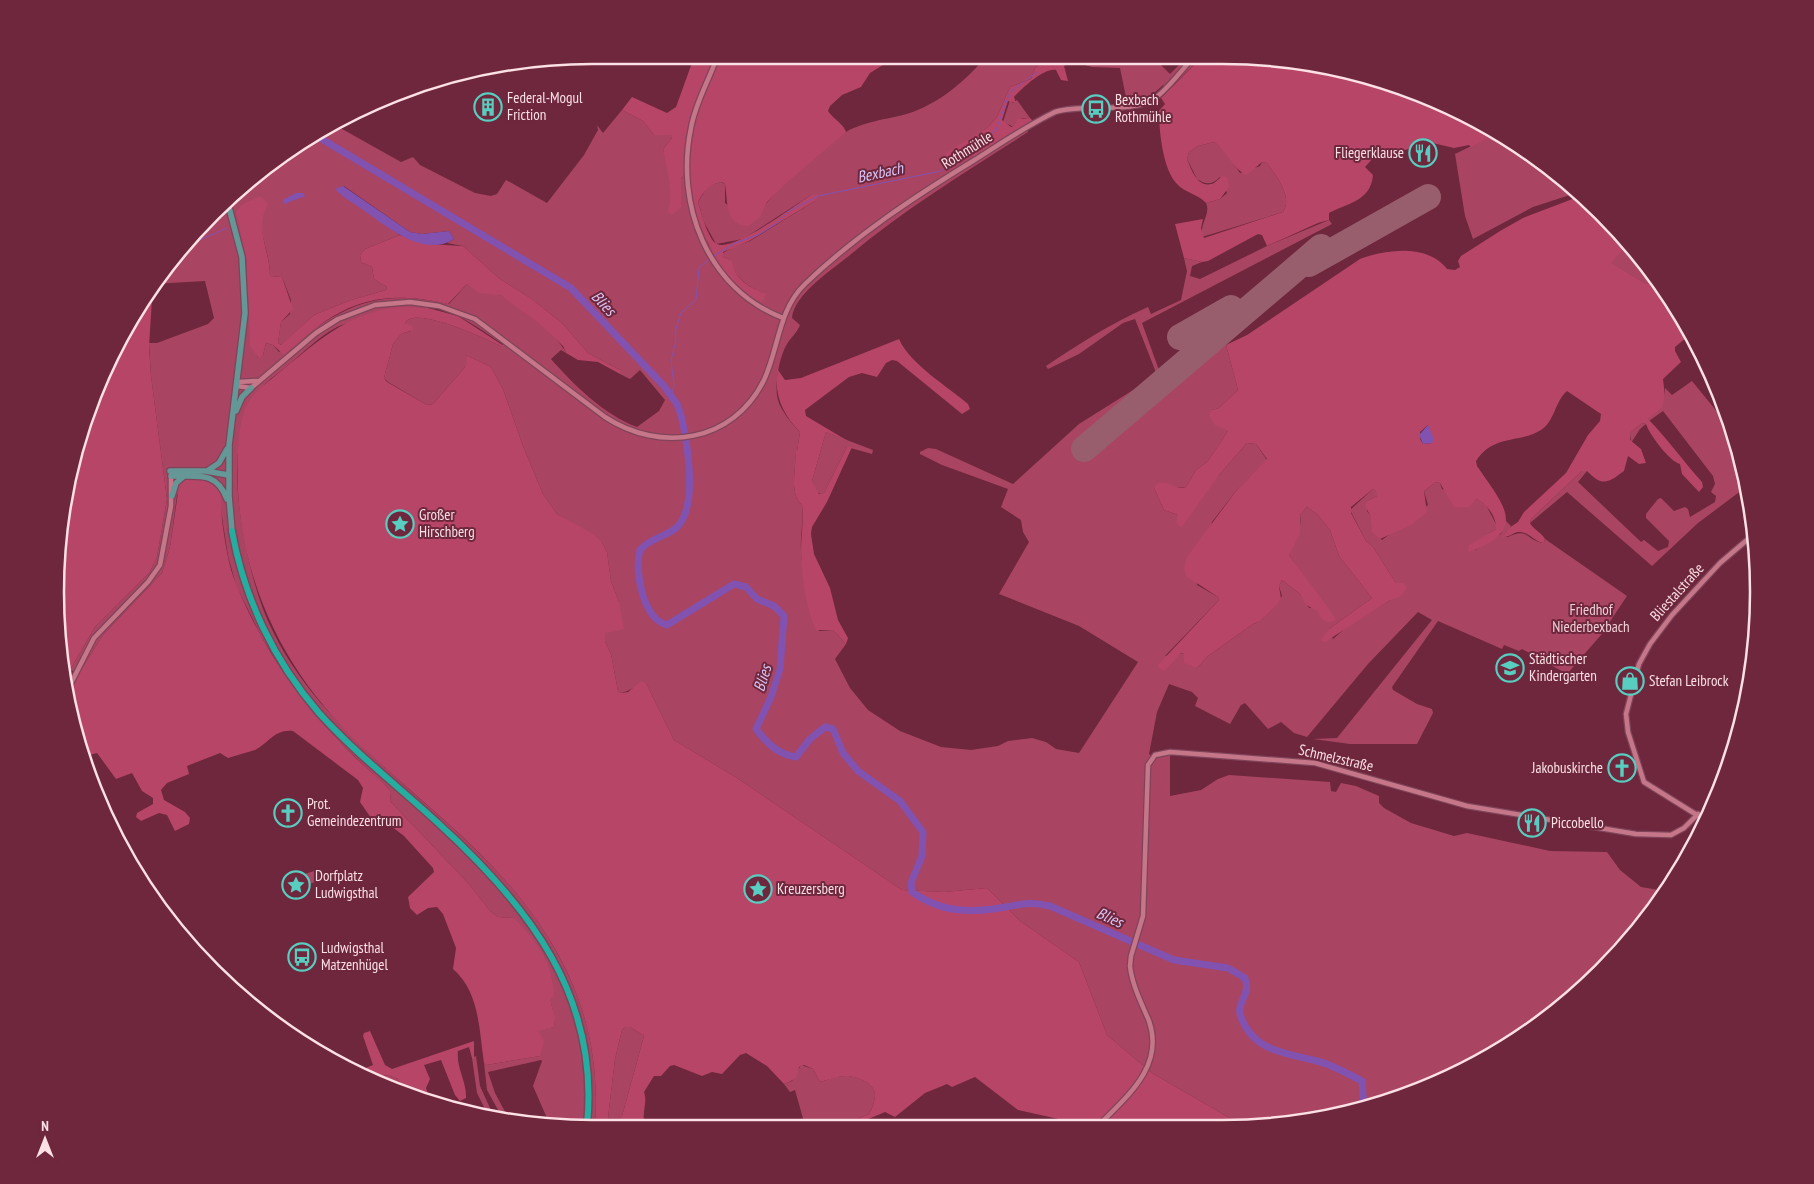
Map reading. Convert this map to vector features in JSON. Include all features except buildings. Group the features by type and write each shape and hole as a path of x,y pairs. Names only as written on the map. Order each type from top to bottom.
{"highway":[{"path":"232,531 240,569 259,619 283,664 304,694 351,746 437,822 491,874 525,915 547,948 568,990 583,1038 588,1077 587,1120"}],"main road":[{"path":"229,208 239,241 244,282 244,331 229,445 229,505 232,531"},
{"path":"233,417 240,400 251,388"},
{"path":"206,471 219,463 229,445"},
{"path":"170,474 206,471 228,475"},
{"path":"170,474 184,477 201,476 212,479 220,484 229,505"},
{"path":"212,479 228,475"},
{"path":"172,496 176,483 184,477"}],"street":[{"path":"714,64 696,110 689,137 686,173 691,209 706,247 728,281 755,305 783,318"},
{"name":"Rothmühle","path":"251,388 316,333 338,319 375,305 410,302 439,306 475,319 592,407 626,430 641,435 668,439 706,432 731,419 749,402 759,388 768,370 783,318 803,286 884,219 941,180 1054,112 1072,108 1129,106 1148,102 1159,94 1187,64"},
{"path":"237,384 260,380"},
{"path":"237,384 251,388"},
{"path":"72,682 94,638 158,568 165,548 172,496 170,474"},
{"name":"Bliestalstraße","path":"1700,816 1644,782 1628,732 1626,714 1639,664 1650,644 1672,615 1720,563 1747,540"},
{"name":"Schmelzstraße","path":"1103,1120 1143,1075 1153,1053 1153,1034 1130,972 1132,950 1138,938 1143,916 1148,765 1152,758 1160,753 1315,763 1468,806 1636,834 1671,836 1684,828 1698,814"}],"green space":[{"name":"Friedhof Niederbexbach","path":"980,64 1040,64 1035,68 1031,79 1010,87 997,117 987,128 969,140 950,163 961,155 970,152 973,154 1025,126 1028,132 915,206 815,283 794,309 792,318 800,325 784,350 778,372 777,394 779,404 800,432 797,451 795,452 794,487 795,494 802,505 801,551 808,591 819,631 833,630 846,644 835,659 850,688 868,710 900,731 941,747 971,750 998,746 1008,741 1032,738 1046,742 1056,749 1079,753 1138,662 1079,626 999,594 1029,542 1023,532 1021,520 1001,507 1008,489 942,465 920,454 920,452 928,448 936,449 1013,484 1079,424 1157,375 1135,319 1123,323 1079,354 1048,369 1046,366 1096,334 1134,313 1148,307 1151,314 1181,300 1187,271 1184,258 1202,262 1192,266 1190,276 1200,279 1267,246 1329,220 1332,224 1142,323 1160,373 1158,375 1164,376 1226,345 1238,390 1219,408 1212,410 1228,431 1208,461 1196,470 1186,487 1154,488 1164,510 1178,515 1219,475 1247,443 1256,444 1267,460 1236,491 1212,522 1197,585 1218,597 1219,600 1165,656 1184,653 1197,668 1208,656 1253,624 1262,620 1269,613 1282,596 1279,586 1282,580 1300,594 1309,608 1313,607 1334,618 1289,555 1300,527 1300,515 1307,507 1317,514 1330,530 1339,556 1372,598 1329,629 1333,639 1348,626 1399,595 1403,583 1396,583 1373,547 1366,541 1350,510 1373,489 1377,491 1377,496 1367,501 1367,511 1370,515 1373,532 1382,540 1428,505 1424,491 1436,482 1440,483 1442,489 1479,500 1486,505 1496,524 1496,529 1475,542 1475,550 1501,534 1505,520 1511,526 1504,536 1508,537 1520,533 1538,542 1544,543 1545,539 1627,596 1601,635 1567,674 1522,649 1519,651 1504,645 1502,649 1438,621 1392,687 1393,690 1417,704 1432,709 1433,713 1417,744 1350,744 1313,739 1337,738 1432,620 1418,612 1368,664 1307,737 1294,733 1281,722 1268,729 1245,703 1241,705 1230,724 1195,706 1198,698 1192,692 1169,684 1157,712 1149,754 1155,759 1163,754 1170,754 1170,796 1201,790 1218,779 1229,775 1330,782 1331,791 1336,792 1341,783 1356,786 1379,796 1379,803 1384,808 1411,823 1454,836 1467,833 1550,851 1607,852 1620,870 1641,887 1658,890 1641,914 1619,940 1596,966 1570,989 1544,1011 1515,1031 1456,1066 1392,1092 1359,1102 1291,1116 1233,1120 1152,1073 1107,1035 1079,962 1020,921 987,888 944,892 902,890 737,778 674,740 646,683 621,693 618,691 611,654 605,641 605,633 619,602 611,581 607,552 602,542 557,514 543,494 523,446 503,389 491,367 466,355 468,362 465,367 433,404 427,405 384,378 393,344 401,334 411,331 405,323 411,319 422,318 451,325 502,347 503,344 466,320 447,311 426,308 401,312 337,327 317,340 265,384 245,422 238,451 237,481 240,511 248,557 259,599 287,657 318,699 353,738 471,845 508,883 540,925 567,972 585,1020 591,1045 596,1097 595,1120 547,1118 533,1086 541,1060 488,1072 495,1093 506,1113 499,1112 487,1090 484,1063 486,1065 540,1056 538,1030 554,1027 551,1003 533,957 514,918 498,917 490,911 469,884 390,801 391,792 388,788 336,739 295,691 261,636 236,585 228,556 221,498 210,482 187,479 177,495 170,547 162,573 103,635 79,673 70,670 95,627 150,572 157,557 167,499 151,376 149,343 157,343 208,324 214,318 205,281 164,283 216,220 223,217 223,214 244,195 270,173 340,128 401,162 413,157 420,165 475,193 491,196 497,194 506,180 547,203 584,155 598,130 597,125 603,133 622,110 643,121 654,135 670,135 672,138 663,149 671,182 671,199 681,207 681,179 687,171 708,244 739,288 765,294 739,278 731,261 723,257 723,253 750,241 815,201 811,195 743,239 716,244 704,222 698,202 708,186 721,182 725,184 725,203 751,221 760,214 767,202 795,173 841,135 866,124 921,109 941,98","holes":["344,186 410,232 422,234 449,231 454,239 447,243 463,246 500,279 532,299 563,324 588,353 620,370 620,374 630,379 640,370 665,400 659,411 637,427 612,415 579,389 551,359 561,350 566,353 546,329 527,313 500,295 467,284 449,304 421,299 398,298 377,300 358,306 321,324 279,352 273,345 266,343 263,355 258,358 250,341 249,290 241,205 246,204 262,214 262,230 270,267 270,276 282,277 291,300 290,314 281,322 278,343 281,345 314,315 348,301 386,290 387,287 374,279 372,267 361,262 360,255 365,249 400,235 336,189"]},
{"path":"1081,64 1160,64 1170,74 1180,64 1195,64 1168,90 1163,85 1146,97 1127,102 1120,68 1092,67"},
{"path":"1010,100 1013,103 1017,100 1030,118 1022,118 1014,127 1003,122"},
{"path":"1489,137 1544,173 1570,195 1533,207 1473,239 1465,216 1455,154"},
{"path":"1214,142 1222,148 1240,173 1260,166 1262,162 1267,163 1285,194 1286,206 1283,212 1202,237 1202,227 1207,211 1206,203 1220,199 1227,193 1220,177 1214,182 1209,183 1197,179 1187,159 1189,152 1198,146"},
{"path":"1624,249 1650,284 1645,283 1610,263"},
{"path":"1692,381 1719,414 1732,455 1740,491 1698,523 1652,566 1567,492 1530,523 1531,519 1582,471 1587,471 1578,482 1641,542 1644,540 1658,551 1668,547 1669,541 1646,518 1646,514 1658,499 1661,498 1674,511 1685,507 1688,509 1690,517 1715,502 1716,496 1711,492 1715,484 1713,476 1663,411 1649,421 1648,419 1665,396 1665,388 1672,395"},
{"path":"1642,423 1646,424 1640,429 1631,443 1630,433"},
{"path":"826,432 873,450 872,454 847,447 824,493 821,494 815,491 812,481"},
{"path":"320,869 325,879 309,884 305,874"},
{"path":"625,1027 630,1027 644,1036 622,1120 612,1120 608,1118 615,1059 622,1030"},
{"path":"476,1056 480,1086 491,1110 485,1109 477,1093 472,1058"},
{"path":"801,1065 813,1069 820,1082 838,1077 858,1078 872,1086 875,1095 873,1105 869,1114 855,1120 803,1120 795,1090 790,1092 784,1084 792,1081"},
{"path":"388,1075 398,1079 400,1084 390,1080 381,1076"}],"shaded area":[{"path":"692,64 885,64 870,73 861,87 842,95 830,106 828,111 843,126 846,132 785,184 767,202 760,217 748,226 740,225 731,216 727,204 725,184 722,182 714,184 707,189 698,202 711,237 717,244 725,245 750,235 811,195 819,194 815,201 749,241 723,252 723,257 732,261 736,273 744,282 766,294 762,302 749,296 737,287 717,261 697,215 687,171 681,179 681,207 672,215 668,212 670,188 663,149 672,138 670,135 654,135 643,121 622,110 632,97 667,113 676,107"},
{"path":"1040,64 1067,64 1064,66 1068,81 1061,80 1056,70 1040,75 1014,97 1016,103 1008,101 1002,120 1011,127 1014,126 1018,119 1030,118 1033,121 974,157 970,152 950,163 948,162 945,153 987,128 997,117 1010,87 1031,79 1035,68"},
{"path":"1195,64 1257,65 1291,68 1359,82 1392,92 1456,118 1490,137 1471,147 1469,145 1454,148 1428,142 1388,156 1385,153 1374,157 1365,167 1373,175 1368,190 1357,200 1329,213 1329,220 1267,246 1262,235 1258,234 1208,261 1202,262 1184,258 1175,224 1203,219 1201,228 1204,238 1283,212 1286,206 1285,194 1267,163 1262,162 1247,175 1234,165 1223,150 1214,142 1198,146 1189,152 1187,159 1196,177 1204,184 1214,183 1223,176 1227,177 1229,187 1220,199 1206,203 1180,187 1172,178 1165,160 1159,111 1165,104 1161,98"},
{"path":"343,186 410,232 422,234 449,231 454,239 443,244 431,245 408,239 385,226 335,189"},
{"path":"296,193 303,193 305,196 284,204 283,200"},
{"path":"260,196 268,204 262,222 262,231 270,276 282,277 293,309 281,322 278,343 281,345 314,315 348,301 386,290 387,287 374,279 372,267 361,262 360,255 365,249 400,235 428,244 463,246 500,279 532,299 563,324 588,353 620,370 620,374 598,362 578,360 566,353 563,346 539,323 500,295 479,293 467,284 448,304 422,299 399,298 378,299 358,304 340,312 322,324 284,355 273,345 266,343 263,355 259,359 250,346 246,258 236,212 241,205"},
{"path":"1574,198 1596,218 1624,250 1611,263 1645,283 1650,284 1685,339 1675,347 1681,362 1663,379 1665,396 1662,407 1648,419 1702,482 1703,487 1699,492 1682,474 1680,464 1666,453 1655,441 1646,424 1642,423 1630,433 1630,440 1641,449 1646,463 1639,464 1628,456 1624,471 1605,482 1592,476 1587,471 1582,471 1531,519 1530,523 1545,539 1544,543 1522,532 1503,537 1509,528 1518,522 1524,512 1566,473 1588,435 1600,421 1601,414 1567,391 1560,400 1549,422 1541,430 1524,437 1498,443 1483,452 1476,461 1477,466 1502,504 1505,515 1505,525 1500,535 1488,544 1468,552 1469,545 1496,529 1495,520 1487,507 1476,499 1469,507 1454,507 1440,483 1436,482 1424,491 1427,512 1411,525 1380,539 1372,532 1370,515 1365,506 1367,501 1377,496 1376,491 1373,489 1351,507 1351,513 1366,541 1373,547 1396,583 1403,583 1407,587 1401,596 1389,601 1325,642 1321,640 1329,629 1372,598 1339,556 1330,530 1317,514 1307,507 1300,515 1300,534 1289,555 1329,609 1335,618 1334,621 1327,622 1321,618 1318,611 1306,605 1300,594 1282,580 1279,586 1281,599 1268,614 1208,656 1197,668 1184,663 1184,653 1181,653 1164,671 1157,666 1219,600 1218,597 1186,576 1184,568 1187,557 1236,491 1267,459 1256,444 1247,443 1219,475 1181,528 1176,522 1178,515 1164,510 1154,488 1158,483 1166,483 1182,488 1186,487 1196,470 1208,461 1228,431 1215,425 1209,415 1212,410 1219,408 1238,390 1226,345 1247,335 1360,259 1394,251 1418,252 1429,255 1447,269 1455,270 1460,267 1458,261 1461,256 1523,218","holes":["1428,425 1432,443 1423,444 1420,439 1420,432"]},
{"path":"152,301 149,347 151,376 167,499 157,557 150,572 95,627 70,670 65,627 64,592 68,523 74,489 92,422 104,390 118,358"},
{"path":"399,307 428,308 458,316 504,346 502,347 451,325 422,318 411,319 405,323 412,326 413,330 401,334 393,344 384,378 387,382 427,405 433,404 465,367 467,362 466,355 491,367 503,389 523,446 543,494 557,514 593,534 602,542 607,552 611,581 619,602 624,629 605,633 605,641 611,654 618,691 621,693 628,692 641,681 646,683 674,740 737,778 902,890 944,892 987,888 1020,921 1079,962 1107,1035 1152,1073 1233,1120 1063,1120 1018,1110 975,1077 952,1087 947,1084 925,1093 895,1117 885,1112 866,1120 855,1120 869,1114 873,1105 874,1090 868,1083 848,1076 820,1082 813,1069 804,1065 799,1067 794,1078 784,1084 767,1066 746,1053 740,1055 722,1074 712,1072 702,1076 674,1065 670,1066 661,1076 654,1076 644,1092 644,1120 622,1120 644,1036 630,1027 625,1027 622,1030 615,1059 608,1118 612,1120 595,1120 596,1097 591,1045 577,996 555,948 522,901 483,856 373,757 345,730 320,701 297,670 278,638 263,604 251,569 243,531 237,471 238,445 245,410 249,401 268,381 304,352 346,323 362,316"},
{"path":"899,339 911,357 920,366 968,404 970,409 962,414 897,361 892,360 886,363 877,377 862,373 849,377 805,410 806,416 848,441 826,432 812,481 819,494 824,493 847,447 852,447 827,502 812,527 811,534 814,554 830,588 838,620 848,638 846,644 833,630 816,630 807,601 803,581 801,551 802,505 795,494 794,487 795,451 797,451 800,432 784,411 778,396 778,370 785,380 801,378"},
{"path":"1428,425 1434,440 1432,443 1423,444 1419,435"},
{"path":"187,479 208,482 215,486 220,493 226,545 234,578 246,607 267,647 306,704 342,745 388,788 391,792 390,801 469,884 490,911 498,917 514,918 542,953 551,973 554,996 550,999 555,1018 554,1027 539,1031 544,1042 540,1056 486,1065 484,1063 477,1013 469,989 453,969 456,948 443,914 437,907 428,908 417,915 410,908 408,897 434,872 433,868 404,836 387,823 379,823 371,818 360,802 363,788 358,780 293,731 281,732 255,750 228,758 220,753 187,766 189,774 167,783 161,790 164,800 185,812 190,818 189,824 175,831 167,815 159,813 141,821 136,817 137,813 153,804 153,798 142,791 132,773 116,779 97,753 90,755 73,688 79,673 103,635 162,573 170,547 179,486 182,481"},
{"path":"370,1031 385,1065 392,1069 474,1041 474,1058 472,1058 469,1047 458,1051 466,1098 460,1101 455,1095 441,1060 424,1065 430,1079 426,1088 428,1094 400,1084 398,1079 388,1075 381,1076 364,1069 373,1065 363,1036 364,1033"}],"waterway":[{"name":"Bexbach","path":"1027,80 1037,72"},
{"name":"Bexbach","path":"714,256 735,243 758,235 777,223 789,211 818,196 941,171 996,130 1010,92 1024,82"},
{"name":"Blies","path":"322,139 571,288 664,386 677,404 681,415 688,457 689,490 683,518 676,528 648,543 640,550 638,570 646,604 652,614 659,621 667,625 734,584 746,587 757,599 774,606 784,616 780,669 771,697 756,729 773,747 789,756 796,757 810,739 825,727 833,729 843,753 858,771 900,801 923,832 922,856 911,883 912,892 931,903 951,909 971,911 1022,904 1050,906 1174,960 1228,968 1245,978 1246,989 1240,1005 1240,1014 1252,1036 1271,1048 1323,1063 1362,1081 1363,1101"},
{"path":"198,240 227,228"},
{"name":"Bexbach","path":"670,396 674,387 671,360 676,341 675,332 681,313 696,300 699,268 708,260"}],"runway":[{"path":"1309,264 1428,197"},
{"path":"1084,449 1321,247"},
{"path":"1180,337 1231,308"}],"place":[{"name":"Federal-Mogul Friction","path":"488,107"},
{"name":"Bexbach Rothmühle","path":"1096,109"},
{"name":"Fliegerklause","path":"1423,153"},
{"name":"Großer Hirschberg","path":"400,524"},
{"name":"Städtischer Kindergarten","path":"1510,668"},
{"name":"Stefan Leibrock","path":"1630,681"},
{"name":"Jakobuskirche","path":"1622,768"},
{"name":"Prot. Gemeindezentrum","path":"288,813"},
{"name":"Piccobello","path":"1532,823"},
{"name":"Dorfplatz Ludwigsthal","path":"296,885"},
{"name":"Kreuzersberg","path":"758,889"},
{"name":"Ludwigsthal Matzenhügel","path":"302,957"}]}
